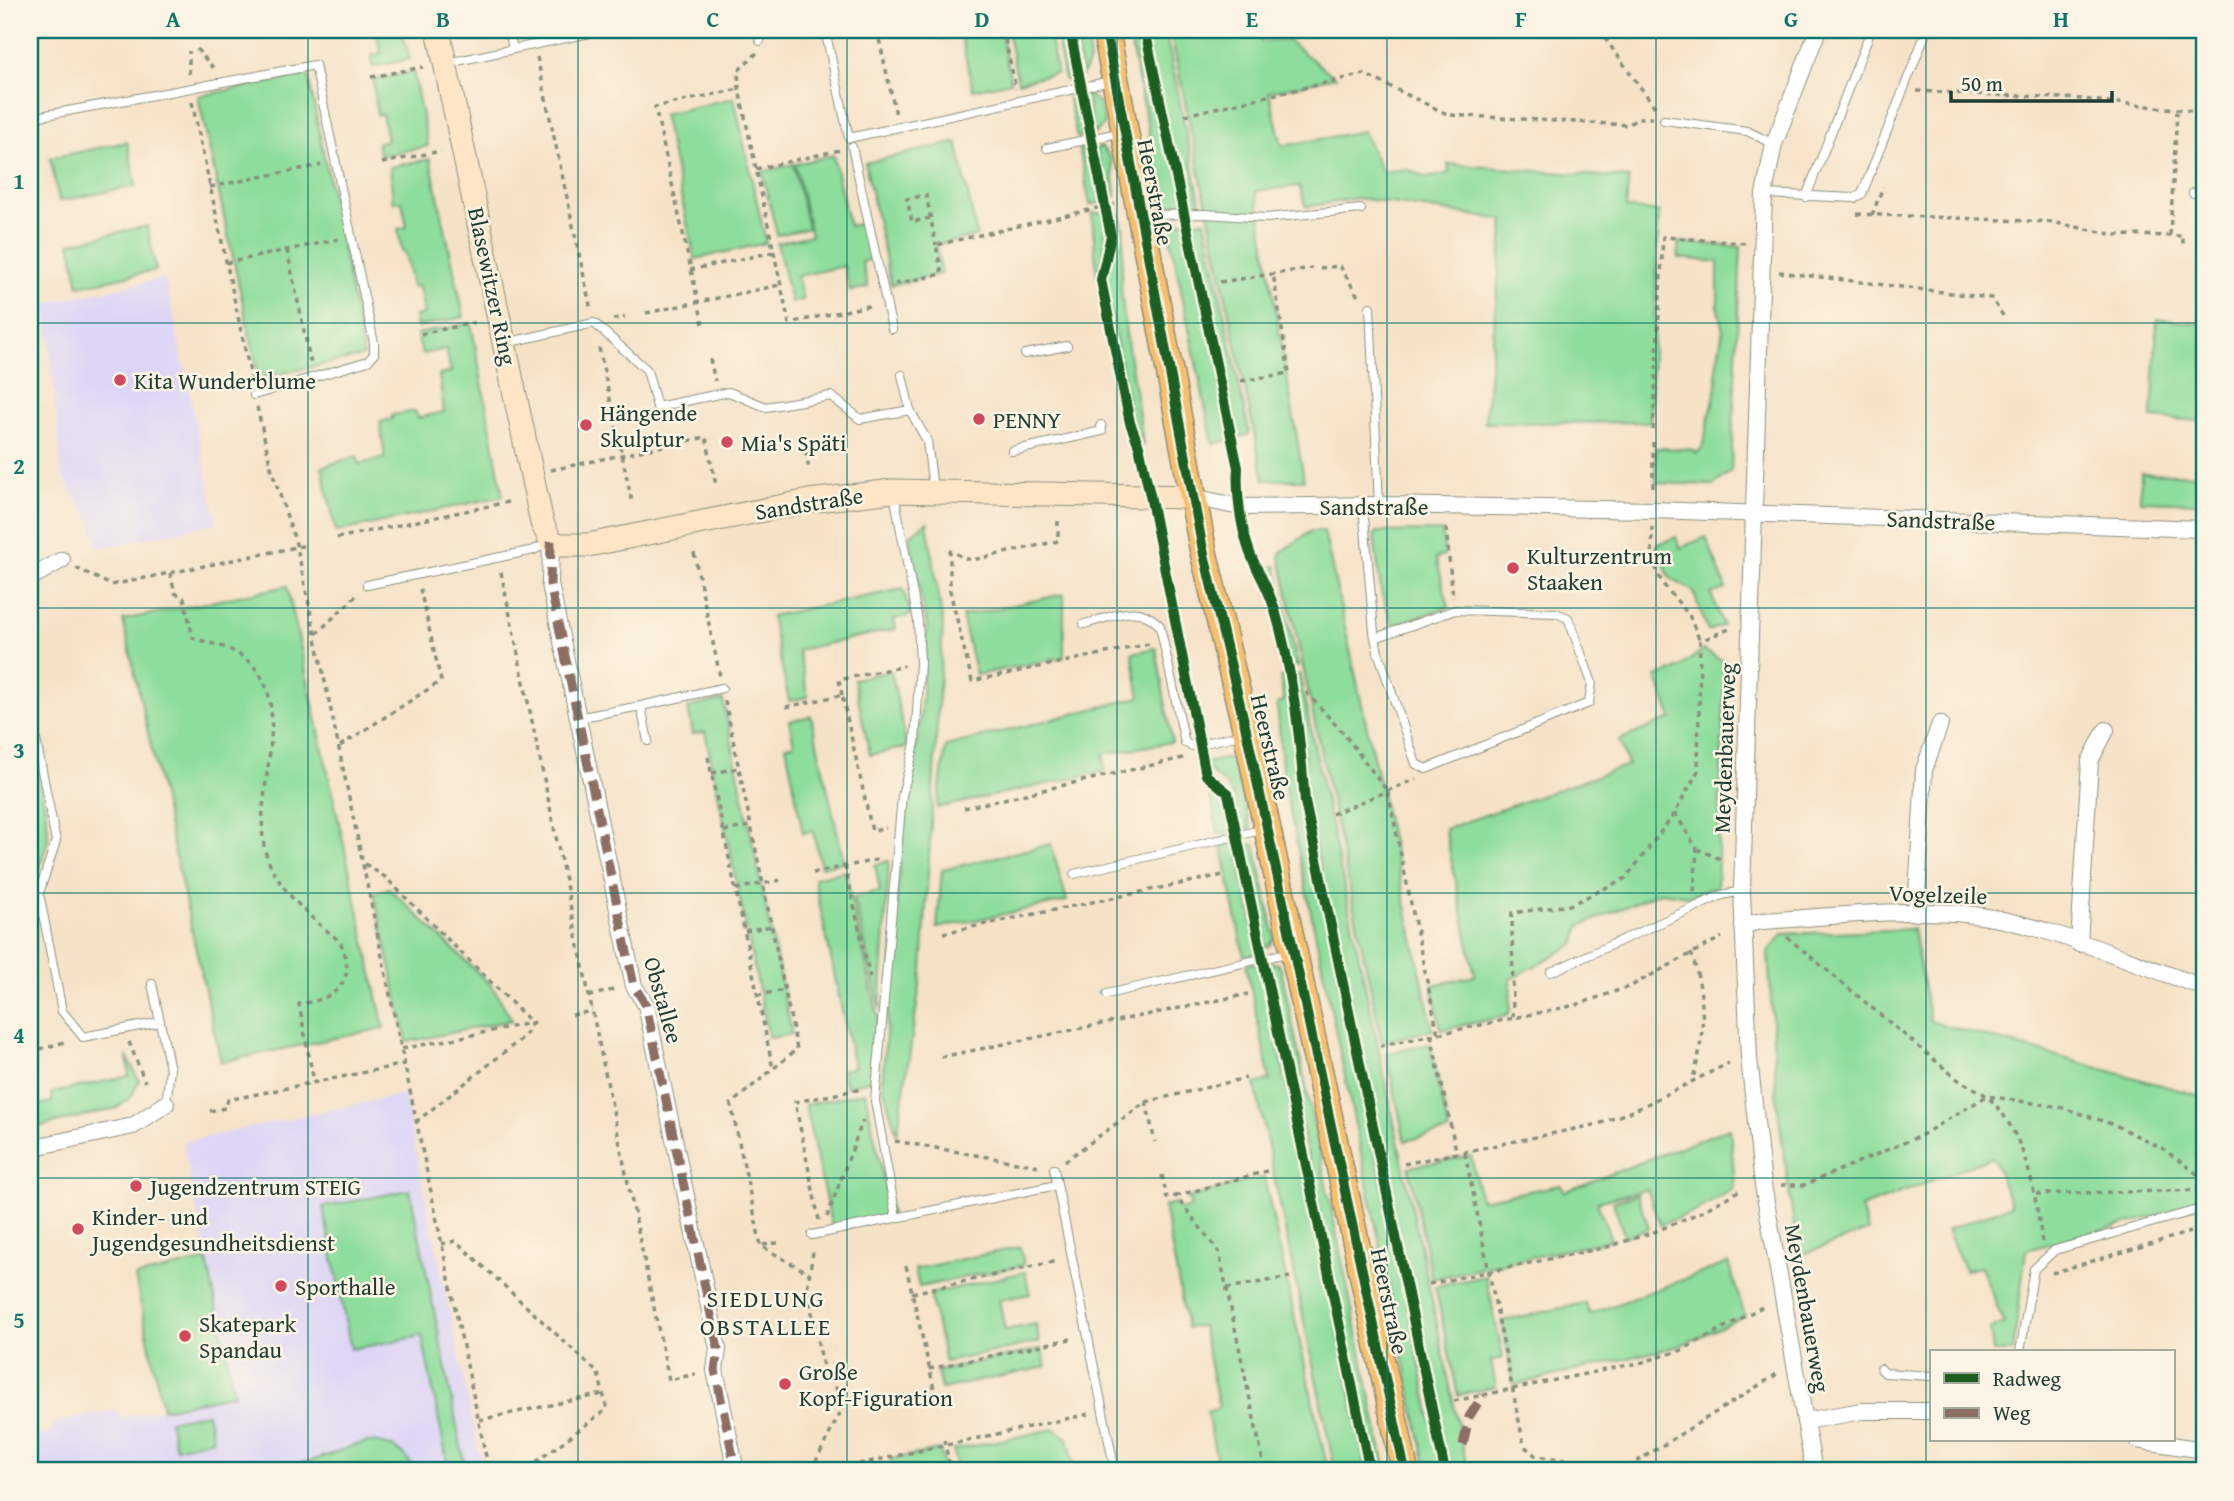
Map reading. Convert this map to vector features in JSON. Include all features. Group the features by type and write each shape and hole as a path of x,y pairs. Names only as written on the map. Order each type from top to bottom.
{"main road":[{"name":"Heerstraße","path":"1106,30 1117,80 1123,132 1216,614 1247,734 1405,1471"}],"street":[{"name":"Blasewitzer Ring","path":"438,30 542,523 551,541"},
{"name":"Meydenbauerweg","path":"1814,1471 1763,1185 1749,1058 1742,891 1764,194 1774,144 1818,30"},
{"name":"Sandstraße","path":"551,541 560,545 588,545 810,501 893,491 1150,495 1193,497 1240,507 1371,505 1755,513 2204,529"},
{"name":"Obstallee","path":"551,541 550,584 634,986 646,1005 649,1018 718,1349 715,1370 736,1471"},
{"path":"30,578 62,560"},
{"path":"1916,913 1924,769 1940,724"},
{"path":"2079,944 2090,761 2106,730"},
{"name":"Vogelzeile","path":"1743,925 1762,920 1916,913 1965,914 1998,919 2204,987"},
{"path":"30,1148 133,1126 166,1104"},
{"path":"1805,1421 1862,1410 1930,1411"},
{"path":"2150,1442 2204,1450"}],"lane":[{"path":"509,30 513,49"},
{"path":"445,63 604,30"},
{"path":"757,30 760,41"},
{"path":"825,30 849,138 1117,80"},
{"path":"1806,197 1871,30"},
{"path":"1764,194 1855,198 1862,194 1927,30"},
{"path":"30,118 315,65 374,355 368,361 254,396"},
{"path":"1664,120 1747,131 1774,144"},
{"path":"1047,148 1123,132"},
{"path":"852,147 892,329"},
{"path":"2193,193 2204,193"},
{"path":"1138,207 1266,218 1361,209"},
{"path":"1370,307 1375,638 1416,764 1426,769 1589,703 1592,683 1569,618 1556,613 1455,610 1375,638"},
{"path":"506,343 594,323 647,370 657,407 729,392 766,407 831,396 860,419 910,410"},
{"path":"1025,354 1067,346"},
{"path":"902,375 910,410 927,441 933,491"},
{"path":"1012,451 1102,431 1101,425"},
{"path":"30,476 33,505 30,508"},
{"path":"893,491 918,621 920,663 915,743 902,796 875,1101 896,1217"},
{"path":"367,585 534,550 551,541"},
{"path":"1084,624 1139,611 1149,614 1160,626 1185,743 1192,746 1247,734"},
{"path":"30,688 33,725 56,841 40,894 62,1011 83,1037 160,1022"},
{"path":"578,718 722,688"},
{"path":"641,706 648,741"},
{"path":"1074,874 1267,829"},
{"path":"1551,972 1722,895 1742,891"},
{"path":"1107,994 1294,951"},
{"path":"152,984 170,1069 166,1104"},
{"path":"1054,1169 1115,1471"},
{"path":"812,1235 1058,1185"},
{"path":"2020,1350 2034,1269 2044,1258 2055,1251 2204,1208"},
{"path":"1881,1369 1885,1373 1930,1376"}],"path":[{"path":"877,30 899,127"},
{"path":"1003,30 1018,101"},
{"path":"1599,30 1664,120"},
{"path":"2198,112 2202,30"},
{"path":"760,41 756,55 738,71 739,89 789,324 886,302"},
{"path":"534,45 632,502"},
{"path":"197,49 226,82"},
{"path":"189,51 189,88 254,396 272,471 297,547 489,1471"},
{"path":"371,77 445,63"},
{"path":"1185,115 1364,74 1448,115 1628,125 1646,117 1664,120"},
{"path":"702,324 654,107 739,89"},
{"path":"1903,90 2081,99 2204,113"},
{"path":"2170,235 2177,112"},
{"path":"382,163 464,146"},
{"path":"756,169 852,147"},
{"path":"210,187 335,162"},
{"path":"1103,192 1107,211"},
{"path":"883,287 942,274 926,195 907,199 912,222 930,218"},
{"path":"936,245 1138,207"},
{"path":"1930,217 2051,222 2116,235 2183,236 2183,246"},
{"path":"226,263 351,237"},
{"path":"1653,430 1663,237 1745,243"},
{"path":"287,250 314,377"},
{"path":"690,270 774,251"},
{"path":"1320,268 1340,266 1361,301 1370,307"},
{"path":"1220,282 1312,268"},
{"path":"1241,381 1289,373 1273,273"},
{"path":"1788,273 1991,298 2004,317"},
{"path":"646,313 780,285"},
{"path":"421,334 500,317"},
{"path":"710,359 718,393"},
{"path":"532,474 706,437 716,485"},
{"path":"804,442 809,470"},
{"path":"1653,442 1653,494"},
{"path":"1150,495 1157,541"},
{"path":"337,538 508,502"},
{"path":"1058,521 1058,541 978,559 967,559 950,551 950,591 972,681 1163,640"},
{"path":"1513,1017 1512,913 1570,905 1626,878 1675,813 1698,771 1700,641 1689,615 1662,583 1652,558 1652,524"},
{"path":"1446,528 1455,610"},
{"path":"62,560 111,585 306,545"},
{"path":"694,553 797,1049 731,1104 761,1246 810,1274"},
{"path":"498,558 669,1380 715,1370"},
{"path":"170,573 176,593 184,598 193,638 241,655 255,667 267,688 272,737 262,831 267,859 293,900 341,944 347,969 338,990 320,1001 299,1004 314,1082"},
{"path":"340,746 441,681 417,575"},
{"path":"316,634 367,585"},
{"path":"1700,641 1732,628"},
{"path":"900,825 872,831 839,680 920,663"},
{"path":"1306,692 1344,734 1388,792 1438,1034"},
{"path":"786,707 842,695"},
{"path":"709,757 773,1069"},
{"path":"964,808 1185,758"},
{"path":"1332,814 1415,782 1421,766"},
{"path":"712,773 739,768"},
{"path":"1675,813 1697,849 1693,908"},
{"path":"724,831 751,826"},
{"path":"1697,849 1723,860"},
{"path":"813,873 897,855"},
{"path":"364,864 385,877 534,1023"},
{"path":"845,866 872,987"},
{"path":"943,933 1223,874"},
{"path":"736,889 781,880"},
{"path":"745,931 772,926"},
{"path":"1781,932 1961,1082 1987,1096 2060,1107 2115,1125 2162,1148 2204,1179"},
{"path":"1380,1046 1576,1005 1631,986 1722,937"},
{"path":"1690,953 1701,983 1703,1013 1698,1060 1691,1083"},
{"path":"589,996 634,986"},
{"path":"757,995 785,989"},
{"path":"941,1057 1248,994"},
{"path":"572,1015 592,1011"},
{"path":"402,1049 534,1023"},
{"path":"417,1121 525,1035 534,1023"},
{"path":"127,1030 131,1051 145,1082"},
{"path":"1431,1035 1457,1155"},
{"path":"30,1052 83,1037"},
{"path":"1404,1164 1599,1124 1729,1063"},
{"path":"211,1111 225,1108 228,1100 405,1064"},
{"path":"881,1138 1054,1169 1146,1102 1246,1078"},
{"path":"822,1233 795,1102 876,1086"},
{"path":"822,1233 876,1086"},
{"path":"1781,1185 1804,1185 1920,1136 1987,1096"},
{"path":"1987,1096 2004,1116 2036,1194 2044,1258 2041,1276 2204,1228"},
{"path":"1146,1102 1155,1142"},
{"path":"1465,1153 1524,1446 1536,1456 1657,1471"},
{"path":"1162,1175 1167,1198 1267,1171"},
{"path":"1429,1284 1607,1247 1654,1233 1701,1212 1742,1189"},
{"path":"2036,1194 2204,1190"},
{"path":"1176,1196 1219,1252 1265,1471"},
{"path":"441,1244 456,1241 578,1351 598,1373 607,1409 524,1471"},
{"path":"761,1246 782,1242"},
{"path":"811,1471 845,1403 823,1366 807,1289 813,1252"},
{"path":"912,1293 1072,1258"},
{"path":"906,1266 935,1393"},
{"path":"1227,1288 1290,1277"},
{"path":"1454,1401 1643,1362 1682,1350 1762,1307"},
{"path":"929,1369 1088,1335"},
{"path":"1628,1467 1777,1374"},
{"path":"478,1420 603,1394"},
{"path":"859,1464 1103,1410"},
{"path":"944,1440 951,1471"},
{"path":"871,1462 873,1471"}],"shaded area":[{"name":"Kita Wunderblume","path":"165,278 217,523 98,548 91,521 62,476 46,303"},
{"path":"404,1094 483,1471 30,1471 30,1438 53,1433 52,1423 117,1410 120,1418 234,1394 183,1142"}],"green space":[{"path":"376,30 401,30 410,59 373,67 371,56 381,53"},
{"path":"932,30 1000,30 1011,82 973,90 961,36 942,39 941,34 933,35"},
{"path":"1007,30 1048,30 1057,73 1018,82"},
{"path":"1055,30 1066,30 1076,78 1065,80"},
{"path":"1073,30 1085,30 1090,59 1082,76"},
{"path":"1128,30 1165,30 1201,205 1164,205"},
{"path":"1170,30 1259,30 1261,42 1287,40 1335,77 1269,92 1282,146 1363,131 1382,172 1406,169 1428,178 1449,173 1448,164 1629,178 1626,208 1659,212 1650,422 1485,423 1504,220 1358,198 1306,207 1299,186 1256,191 1304,480 1264,480"},
{"path":"413,72 428,146 380,156 377,143 387,140 382,114 377,115 373,80"},
{"path":"308,75 364,356 259,378 198,96"},
{"path":"1085,92 1099,103 1105,124 1094,134"},
{"path":"1079,93 1088,135 1077,138 1068,96"},
{"path":"734,98 766,243 695,259 663,114"},
{"path":"127,142 136,186 59,201 50,158"},
{"path":"957,142 977,236 936,245 942,274 891,285 865,163"},
{"path":"1091,145 1102,202 1090,205 1079,147"},
{"path":"1102,147 1111,159 1116,195 1108,202 1096,148"},
{"path":"833,155 849,226 863,223 871,259 862,262 868,287 850,291 844,266 797,276 803,300 791,302 777,243 811,235 795,164"},
{"path":"430,159 464,317 417,327 415,316 424,314 419,286 412,287 405,252 402,252 398,229 407,227 402,201 393,202 390,167"},
{"path":"793,164 808,228 777,235 762,172"},
{"path":"1116,211 1122,225 1122,301 1143,446 1133,426 1103,277 1113,238 1110,212"},
{"path":"1092,213 1104,213 1105,221 1105,245 1097,277"},
{"path":"1205,221 1249,432 1248,435 1213,444 1168,227 1174,222"},
{"path":"147,226 156,270 79,286 70,243"},
{"path":"1678,242 1741,247 1731,471 1714,485 1656,483 1655,448 1689,449 1697,453 1702,448 1717,386 1716,368 1723,330 1718,309 1718,262 1679,258"},
{"path":"2157,319 2204,324 2204,421 2152,418"},
{"path":"471,323 503,496 336,532 322,467 357,456 359,464 385,458 380,422 392,419 392,415 415,411 418,418 444,412 439,375 451,372 446,349 422,354 417,334"},
{"path":"2141,473 2204,475 2204,503 2140,501"},
{"path":"927,522 943,625 922,972 897,1135 882,1083 903,824 920,722 927,627 909,536"},
{"path":"1311,531 1324,531 1433,1030 1382,1042 1280,557 1281,552"},
{"path":"1442,531 1445,555 1436,558 1449,607 1393,625 1381,592 1374,536 1377,532"},
{"path":"1676,537 1680,548 1706,537 1726,588 1711,594 1723,625 1708,631 1693,591 1670,578 1656,545"},
{"path":"1276,566 1298,667 1289,668 1277,609 1264,574 1269,572 1269,568"},
{"path":"287,586 384,1028 221,1062 123,620"},
{"path":"903,589 911,615 894,619 896,629 798,650 808,697 789,701 771,616"},
{"path":"1064,594 1064,657 976,675 962,616"},
{"path":"1156,648 1172,742 1103,754 1105,771 937,808 946,746 1140,697 1132,653"},
{"path":"1703,650 1725,662 1717,887 1688,896 1660,892 1580,926 1576,943 1511,979 1510,1011 1506,1016 1441,1030 1432,985 1475,976 1445,829 1628,765 1619,740 1672,718 1656,677 1679,668"},
{"path":"891,671 907,747 870,755 854,679"},
{"path":"1299,674 1468,1471 1447,1471 1307,805 1303,736 1290,675"},
{"path":"1285,676 1296,726 1302,802 1442,1471 1427,1471 1283,778 1277,704 1284,701 1280,677"},
{"path":"723,700 792,1034 769,1038 705,732 693,734 688,707"},
{"path":"811,716 844,862 821,867 813,831 803,833 786,746 794,744 789,721"},
{"path":"30,744 44,803 48,837 35,882 34,901 30,902"},
{"path":"1231,757 1251,828 1242,832 1231,793 1206,763"},
{"path":"1207,779 1225,794 1234,832 1218,833"},
{"path":"1243,843 1255,845 1275,938 1265,947"},
{"path":"1051,844 1067,901 937,928 942,870"},
{"path":"1236,844 1259,953 1244,956 1222,847"},
{"path":"889,861 880,1009 854,897 880,891 875,865"},
{"path":"845,871 878,1016 873,1080 846,1087 842,1070 854,1067 814,878"},
{"path":"389,888 492,986 512,1020 407,1042 374,893"},
{"path":"1913,929 1930,1021 2204,1097 2204,1204 2026,1250 2013,1350 1993,1350 1990,1329 2004,1323 1981,1267 1965,1270 1947,1230 2011,1205 1993,1157 1861,1208 1868,1231 1798,1256 1777,1103 1768,951 1783,934"},
{"path":"1267,961 1278,964 1281,969 1386,1471 1373,1471"},
{"path":"1261,962 1367,1471 1335,1471 1255,1084 1270,1080 1246,965"},
{"path":"1430,1044 1449,1131 1405,1141 1386,1053"},
{"path":"127,1056 139,1081 131,1097 117,1108 30,1129 30,1107 52,1102 51,1093 129,1076"},
{"path":"865,1092 891,1215 832,1228 805,1105"},
{"path":"1730,1128 1735,1188 1694,1212 1660,1225 1647,1189 1597,1202 1611,1240 1432,1279 1409,1167 1471,1156 1481,1200 1561,1185 1564,1192"},
{"path":"1264,1177 1328,1471 1219,1471 1207,1412 1219,1408 1202,1326 1187,1328 1164,1206 1176,1203 1180,1210 1191,1207 1188,1198"},
{"path":"410,1190 466,1471 449,1471 422,1336 351,1349 323,1207"},
{"path":"1637,1194 1649,1228 1625,1237 1613,1202"},
{"path":"1020,1247 1024,1265 919,1287 915,1269"},
{"name":"Skatepark Spandau","path":"207,1260 234,1394 163,1409 135,1277"},
{"path":"1728,1263 1745,1316 1679,1346 1514,1385 1502,1321 1585,1303 1590,1314"},
{"path":"1025,1272 1030,1294 999,1300 1005,1330 1036,1324 1039,1342 945,1362 930,1294"},
{"path":"1486,1276 1503,1358 1491,1361 1496,1387 1458,1395 1435,1286"},
{"path":"1042,1349 1046,1367 941,1389 937,1371"},
{"path":"207,1413 213,1439 176,1448 169,1421"},
{"path":"1054,1429 1068,1438 1075,1471 958,1471 953,1450"},
{"path":"369,1442 397,1449 407,1458 414,1471 208,1471 229,1460 300,1463"},
{"path":"940,1450 945,1471 886,1471 892,1459"}],"marked path":[{"path":"551,541 550,584 634,986 646,1005 718,1349 715,1370 736,1471"},
{"path":"1463,1445 1469,1417 1483,1395"}],"cycle path":[{"path":"1070,30 1111,236 1101,280 1130,423 1139,446 1150,495 1206,775 1228,793 1370,1471"},
{"path":"1106,30 1203,550 1247,734 1405,1471"},
{"path":"1145,30 1238,468 1244,533 1250,553 1272,600 1291,679 1305,802 1445,1471"}],"place":[{"name":"Kita Wunderblume","path":"120,380"},
{"name":"PENNY","path":"979,419"},
{"name":"Hängende Skulptur","path":"586,425"},
{"name":"Mia's Späti","path":"727,442"},
{"name":"Kulturzentrum Staaken","path":"1513,568"},
{"name":"Jugendzentrum STEIG","path":"136,1186"},
{"name":"Kinder- und Jugendgesundheitsdienst","path":"78,1229"},
{"name":"Sporthalle","path":"281,1286"},
{"name":"Skatepark Spandau","path":"185,1336"},
{"name":"Große Kopf-Figuration","path":"785,1384"}],"district":[{"name":"SIEDLUNG OBSTALLEE","path":"766,1312"}]}
